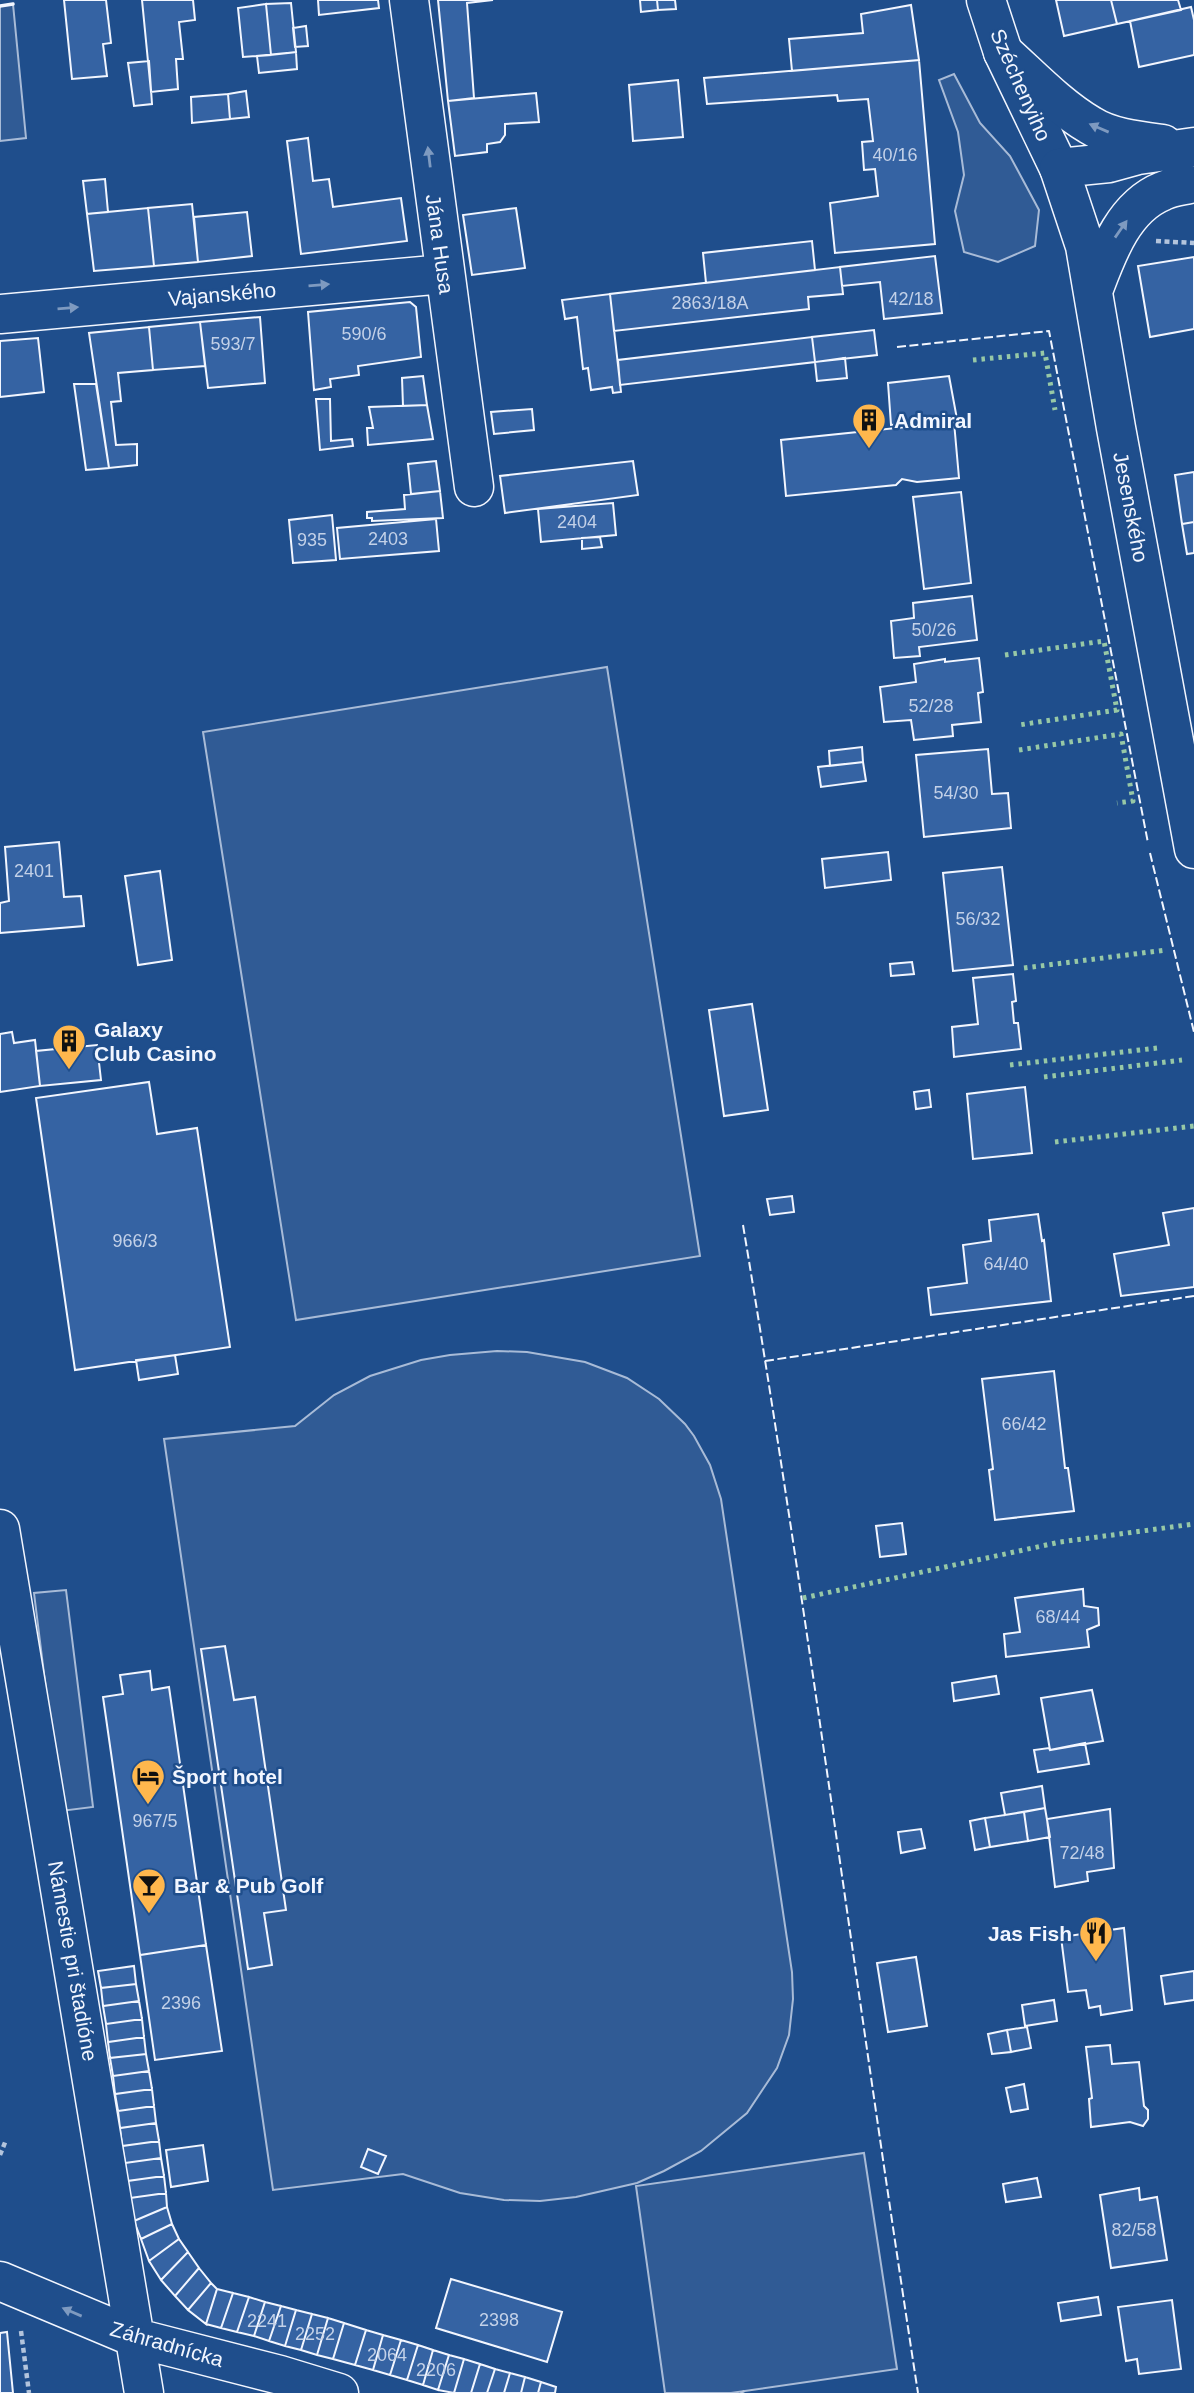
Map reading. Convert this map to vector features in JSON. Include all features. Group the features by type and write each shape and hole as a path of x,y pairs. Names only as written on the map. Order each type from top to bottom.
{"street":[{"name":"Jána Husa","path":"409,0 474,487"},
{"name":"Széchenyiho","path":"986,0 1003,52 1059,168"},
{"path":"1003,52 1091,127 1146,142 1191,147"},
{"path":"1059,168 1109,163 1138,155 1191,147"},
{"path":"1109,163 1132,177 1192,184"},
{"name":"Jesenského","path":"1059,168 1085,246 1118,441 1194,849"},
{"path":"1093,291 1112,243 1127,220 1144,202 1162,191 1192,184"},
{"name":"Vajanského","path":"0,314 444,274"},
{"name":"Námestie pri štadióne","path":"0,1529 144,2393"},
{"name":"Záhradnícka","path":"8,2285 136,2338 340,2393"}],"path":[{"path":"1155,241 1194,243"},
{"path":"0,2155 6,2140"},
{"path":"8,2285 29,2393"}],"shaded area":[{"path":"13,4 26,138 0,141 0,6"},
{"path":"954,74 980,123 1010,156 1039,210 1035,246 998,262 964,252 955,211 964,175 958,132 939,80"},
{"path":"607,667 700,1256 296,1320 203,732"},
{"path":"497,1351 527,1352 585,1362 627,1378 659,1399 685,1424 710,1465 721,1499 792,1972 793,1999 789,2035 777,2068 747,2113 701,2151 637,2183 576,2197 540,2201 504,2200 460,2193 403,2174 273,2190 164,1439 295,1426 334,1395 370,1376 421,1360"},
{"path":"66,1590 93,1807 61,1811 34,1593"},
{"path":"864,2153 897,2369 731,2393 665,2393 636,2186"}],"building":[{"path":"64,0 106,0 111,43 103,44 107,76 72,79"},
{"path":"142,0 193,0 195,20 179,22 183,59 176,59 178,89 151,92"},
{"path":"318,0 378,0 379,8 319,15"},
{"path":"438,0 493,0 467,3 474,98 448,101"},
{"path":"640,0 657,0 658,10 641,12"},
{"path":"657,0 675,0 676,9 658,10"},
{"path":"1056,0 1111,0 1117,24 1064,36"},
{"path":"1111,0 1178,0 1181,10 1117,24"},
{"path":"291,3 296,52 271,55 266,4"},
{"path":"266,4 271,55 243,57 238,8"},
{"path":"911,5 919,60 792,71 789,39 863,33 861,14"},
{"path":"1191,7 1194,20 1194,55 1139,67 1130,21"},
{"path":"306,26 308,46 295,47 293,28"},
{"path":"296,52 297,69 259,73 257,56"},
{"path":"919,60 935,244 835,253 830,203 878,196 875,169 864,170 862,142 873,141 868,99 838,101 837,95 707,104 704,78"},
{"path":"149,61 152,104 134,106 128,63"},
{"path":"678,80 683,137 633,141 629,85"},
{"path":"246,91 249,117 230,119 228,94"},
{"path":"536,93 539,122 505,124 505,135 500,142 487,144 487,152 455,156 448,101"},
{"path":"228,94 230,119 192,123 191,97"},
{"path":"308,138 313,181 329,179 333,207 401,198 407,241 301,254 287,141"},
{"path":"105,179 108,212 87,214 83,181"},
{"path":"192,204 198,262 154,266 148,208"},
{"path":"148,208 154,266 94,271 87,214"},
{"path":"516,208 525,268 472,275 463,215"},
{"path":"247,212 252,256 198,262 194,217"},
{"path":"812,241 815,270 706,283 703,253"},
{"path":"935,256 942,313 884,319 880,282 842,286 840,267"},
{"path":"1194,257 1194,329 1150,337 1138,266"},
{"path":"840,267 843,294 808,297 809,309 614,331 610,294"},
{"path":"610,294 621,392 613,393 612,387 591,390 588,368 583,369 577,317 565,319 562,300"},
{"path":"410,302 416,307 421,357 358,366 359,375 330,379 331,387 314,390 308,312"},
{"path":"260,317 265,383 208,388 200,322"},
{"path":"200,322 205,366 153,370 149,327"},
{"path":"149,327 153,370 118,373 121,401 111,402 116,445 137,444 137,465 109,468 89,333"},
{"path":"874,330 877,355 815,362 812,337"},
{"path":"812,337 815,362 620,385 618,360"},
{"path":"38,338 44,392 0,397 0,341"},
{"path":"845,358 847,378 817,381 815,362"},
{"path":"423,376 427,405 403,406 402,378"},
{"path":"949,376 957,419 891,425 888,383"},
{"path":"74,384 96,384 109,468 86,470"},
{"path":"316,399 330,399 331,441 352,439 353,446 320,450"},
{"path":"427,405 433,439 368,445 367,428 373,428 369,407"},
{"path":"532,409 534,430 494,434 491,412"},
{"name":"Admiral","path":"954,422 959,478 917,482 902,479 896,485 786,496 781,440"},
{"path":"436,461 440,491 411,494 408,464"},
{"path":"633,461 638,495 505,513 500,476"},
{"path":"1194,472 1194,522 1182,524 1175,475"},
{"path":"440,491 443,518 372,521 372,518 367,518 367,512 405,509 404,495"},
{"path":"961,492 971,583 924,589 913,497"},
{"path":"613,503 616,535 541,542 538,509"},
{"path":"332,515 336,560 293,563 289,520"},
{"path":"436,519 439,551 340,559 337,528"},
{"path":"1194,522 1194,553 1187,554 1182,524"},
{"path":"600,537 602,547 582,549 582,538"},
{"path":"972,596 977,640 919,647 920,656 894,658 891,621 914,618 913,603"},
{"path":"979,658 983,692 978,693 981,722 952,725 953,736 914,740 911,720 884,722 880,687 916,682 914,664 945,659 945,662"},
{"path":"862,747 863,762 830,766 829,751"},
{"path":"988,749 992,794 1008,793 1011,828 924,837 916,755"},
{"path":"863,762 866,781 821,787 818,767"},
{"path":"59,842 64,897 81,896 84,926 0,933 0,903 9,901 5,847"},
{"path":"888,852 891,880 825,888 822,859"},
{"path":"1002,867 1013,965 953,971 943,873"},
{"path":"160,871 172,960 138,965 125,876"},
{"path":"912,962 914,974 891,976 890,964"},
{"path":"1013,974 1016,1001 1012,1002 1014,1023 1018,1023 1021,1049 954,1057 952,1027 978,1024 973,978"},
{"path":"752,1004 768,1110 724,1116 709,1010"},
{"path":"12,1032 14,1043 35,1040 40,1086 0,1092 0,1034"},
{"name":"Galaxy Club Casino","path":"97,1045 101,1080 40,1086 36,1051"},
{"path":"149,1082 157,1134 197,1128 230,1347 75,1370 36,1098"},
{"path":"1025,1087 1032,1153 973,1159 967,1094"},
{"path":"929,1090 931,1107 916,1109 914,1092"},
{"path":"792,1196 794,1212 770,1215 767,1199"},
{"path":"1194,1208 1194,1287 1121,1296 1114,1254 1169,1245 1163,1213"},
{"path":"1038,1214 1051,1301 931,1315 928,1288 967,1283 963,1245 991,1241 989,1220"},
{"path":"175,1355 178,1374 139,1380 136,1360"},
{"path":"1054,1371 1065,1468 1068,1468 1074,1511 995,1520 989,1470 993,1469 982,1379"},
{"path":"902,1523 906,1554 880,1557 876,1526"},
{"path":"1083,1589 1084,1606 1098,1608 1099,1625 1087,1630 1089,1647 1006,1657 1004,1634 1020,1632 1015,1598"},
{"path":"225,1646 234,1700 255,1697 286,1910 264,1913 272,1965 248,1969 201,1649"},
{"path":"150,1671 152,1690 169,1687 206,1945 140,1955 103,1697 123,1694 120,1675"},
{"path":"996,1676 999,1694 954,1701 952,1683"},
{"path":"1092,1690 1103,1741 1050,1750 1041,1698"},
{"path":"1085,1743 1089,1764 1038,1772 1034,1750 1050,1750"},
{"path":"1042,1786 1045,1808 1005,1815 1001,1793"},
{"path":"1045,1808 1050,1837 1028,1841 1024,1812"},
{"path":"1110,1809 1114,1868 1087,1872 1088,1881 1055,1887 1047,1819"},
{"path":"1024,1812 1028,1841 990,1847 985,1818"},
{"path":"985,1818 990,1847 975,1850 970,1821"},
{"path":"921,1829 925,1848 901,1853 898,1832"},
{"name":"Jas Fish","path":"1124,1928 1132,2010 1101,2015 1100,2006 1089,2008 1086,1990 1068,1992 1061,1937"},
{"path":"206,1945 222,2051 155,2060 140,1955"},
{"path":"916,1957 927,2026 888,2032 877,1963"},
{"path":"134,1966 136,1984 101,1988 98,1971"},
{"path":"1194,1971 1194,2000 1165,2004 1161,1976"},
{"path":"136,1984 139,2001 103,2006 101,1988"},
{"path":"1054,2000 1057,2021 1025,2026 1022,2005"},
{"path":"139,2001 142,2019 106,2024 103,2006"},
{"path":"142,2019 144,2037 108,2042 106,2024"},
{"path":"1027,2027 1031,2048 1011,2052 1007,2030"},
{"path":"1007,2030 1011,2052 992,2054 988,2034"},
{"path":"144,2037 146,2054 110,2058 108,2042"},
{"path":"1110,2045 1112,2064 1139,2062 1144,2106 1148,2110 1148,2119 1143,2126 1130,2122 1091,2127 1089,2099 1092,2098 1086,2047"},
{"path":"146,2054 149,2071 113,2076 110,2058"},
{"path":"149,2071 152,2089 115,2094 113,2076"},
{"path":"1024,2084 1028,2109 1011,2112 1006,2088"},
{"path":"152,2089 154,2106 118,2111 115,2094"},
{"path":"154,2106 156,2123 120,2128 118,2111"},
{"path":"156,2123 159,2141 122,2146 120,2128"},
{"path":"159,2141 161,2158 125,2163 122,2146"},
{"path":"203,2145 208,2181 171,2187 166,2150"},
{"path":"368,2149 386,2156 378,2174 361,2167"},
{"path":"161,2158 164,2176 127,2181 125,2163"},
{"path":"164,2176 166,2193 130,2198 127,2181"},
{"path":"1037,2178 1041,2197 1006,2202 1003,2184"},
{"path":"1139,2188 1140,2200 1157,2197 1167,2260 1111,2268 1100,2195"},
{"path":"166,2193 167,2207 134,2221 130,2198"},
{"path":"167,2207 172,2224 141,2239 134,2221"},
{"path":"172,2224 179,2239 149,2261 141,2239"},
{"path":"179,2239 188,2252 161,2280 149,2261"},
{"path":"188,2252 199,2268 175,2296 161,2280"},
{"path":"199,2268 211,2283 188,2310 175,2296"},
{"path":"451,2279 562,2312 547,2362 436,2328"},
{"path":"211,2283 217,2289 206,2324 188,2310"},
{"path":"217,2289 233,2293 221,2328 206,2324"},
{"path":"233,2293 249,2297 237,2332 221,2328"},
{"path":"249,2297 265,2302 254,2336 237,2332"},
{"path":"1098,2297 1101,2315 1061,2321 1058,2303"},
{"path":"1172,2300 1181,2369 1139,2374 1137,2359 1126,2361 1118,2307"},
{"path":"265,2302 281,2306 269,2341 254,2336"},
{"path":"281,2306 296,2310 285,2346 269,2341"},
{"path":"296,2310 312,2314 301,2350 285,2346"},
{"path":"312,2314 328,2318 317,2355 301,2350"},
{"path":"328,2318 344,2323 333,2359 317,2355"},
{"path":"344,2323 366,2330 355,2365 333,2359"},
{"path":"366,2330 383,2335 373,2370 355,2365"},
{"path":"7,2332 13,2393 0,2393 0,2333"},
{"path":"383,2335 401,2340 390,2375 373,2370"},
{"path":"401,2340 418,2345 407,2380 390,2375"},
{"path":"418,2345 433,2350 423,2385 407,2380"},
{"path":"433,2350 449,2355 438,2390 423,2385"},
{"path":"449,2355 464,2359 454,2393 438,2390"},
{"path":"464,2359 480,2364 471,2393 454,2393"},
{"path":"480,2364 495,2369 487,2393 471,2393"},
{"path":"495,2369 510,2373 504,2393 487,2393"},
{"path":"510,2373 525,2377 521,2393 504,2393"},
{"path":"525,2377 541,2382 538,2393 521,2393"},
{"path":"541,2382 556,2387 555,2393 538,2393"}],"hedge":[{"path":"973,360 1045,353 1055,410"},
{"path":"1005,655 1104,641 1117,710 1019,725"},
{"path":"1019,750 1121,734 1133,801 1117,803"},
{"path":"1024,968 1166,950"},
{"path":"1010,1065 1157,1048"},
{"path":"1044,1077 1182,1060"},
{"path":"1055,1142 1194,1126"},
{"path":"803,1598 1060,1542 1194,1524"}],"fence":[{"path":"897,347 1049,331 1148,843"},
{"path":"1150,853 1194,1032"},
{"path":"743,1225 789,1517 918,2393"},
{"path":"765,1361 1194,1296"}],"wall":[{"path":"0,6 13,4"}],"place":[{"name":"Admiral","path":"869,450"},
{"name":"Galaxy Club Casino","path":"69,1071"},
{"name":"Šport hotel","path":"148,1806"},
{"name":"Bar & Pub Golf","path":"149,1915"},
{"name":"Jas Fish","path":"1096,1963"}]}
